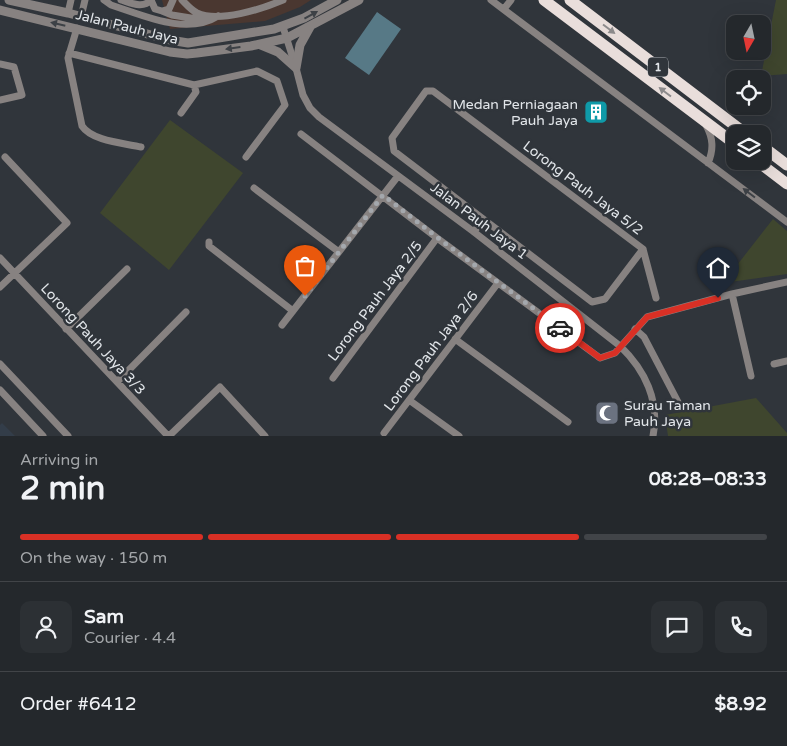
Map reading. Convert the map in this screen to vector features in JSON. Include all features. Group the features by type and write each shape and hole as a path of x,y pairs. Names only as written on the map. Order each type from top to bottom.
{"highway":[{"name":"1","path":"544,0 726,137"},
{"name":"1","path":"570,0 734,125"},
{"path":"771,152 787,164"},
{"path":"769,170 787,184"}],"street":[{"name":"Jalan Pauh Jaya","path":"9,0 188,43 283,27 337,0"},
{"path":"68,13 71,0"},
{"path":"81,17 85,0"},
{"path":"104,0 111,5 180,24 214,19 262,8 283,0"},
{"path":"121,0 146,5 150,0 153,6 160,11 172,15 214,19"},
{"path":"156,18 160,11 169,9 173,0"},
{"path":"182,0 197,13 214,19"},
{"name":"Jalan Pauh Jaya","path":"0,10 178,54 197,54 287,38 359,0"},
{"path":"491,0 785,219"},
{"path":"504,10 511,0"},
{"path":"296,68 300,45 310,26"},
{"name":"Jalan Pauh Jaya 1","path":"283,27 303,95 310,108 330,126 474,232 620,346 642,370 650,388 654,410 653,436"},
{"path":"77,28 69,53 69,64 82,126 92,136 141,147"},
{"path":"259,44 278,52 296,68"},
{"path":"69,53 194,85 257,71 277,81 285,105 246,157"},
{"path":"0,64 14,67 22,96 0,100"},
{"path":"181,112 196,92 194,85"},
{"name":"Lorong Pauh Jaya 5/2","path":"483,219 394,151 392,138 426,91 433,91 644,249 656,298"},
{"path":"704,121 711,134 712,146 708,163"},
{"path":"301,134 600,358 615,353 647,317 732,294 787,282"},
{"path":"0,287 67,223 6,158"},
{"path":"282,325 398,176"},
{"path":"254,188 338,252"},
{"path":"474,232 483,219 592,302 605,299 644,249"},
{"name":"Lorong Pauh Jaya 2/5","path":"333,378 438,238"},
{"path":"209,242 209,246 293,311"},
{"name":"Lorong Pauh Jaya 3/3","path":"0,258 168,436"},
{"path":"66,329 127,269"},
{"name":"Lorong Pauh Jaya 2/6","path":"384,433 498,283"},
{"path":"732,294 751,376"},
{"path":"117,382 186,312"},
{"path":"635,329 644,337 678,402"},
{"path":"456,339 568,422"},
{"path":"774,364 787,361"},
{"path":"0,364 68,436"},
{"path":"168,436 220,386 265,436"},
{"path":"0,390 43,436"},
{"path":"410,400 459,436"}],"shaded area":[{"path":"162,0 311,0 300,7 265,21 170,29"},
{"path":"377,12 401,29 369,75 345,58"},
{"path":"2,423 15,436 0,436 0,425"}],"green space":[{"path":"776,0 787,0 787,74 771,75 771,70 762,70 764,60 771,60 771,25"},
{"path":"170,120 243,173 169,270 100,213"},
{"path":"773,219 787,231 787,274 723,283"},
{"path":"756,398 787,433 787,436 668,436 665,415"}],"way so far":[{"path":"305,296 383,195 560,328"}],"place":[{"name":"Medan Perniagaan Pauh Jaya","path":"596,112"},
{"name":"Surau Taman Pauh Jaya","path":"607,413"}],"route":[{"path":"560,328 600,358 615,353 647,317 718,298"}]}
